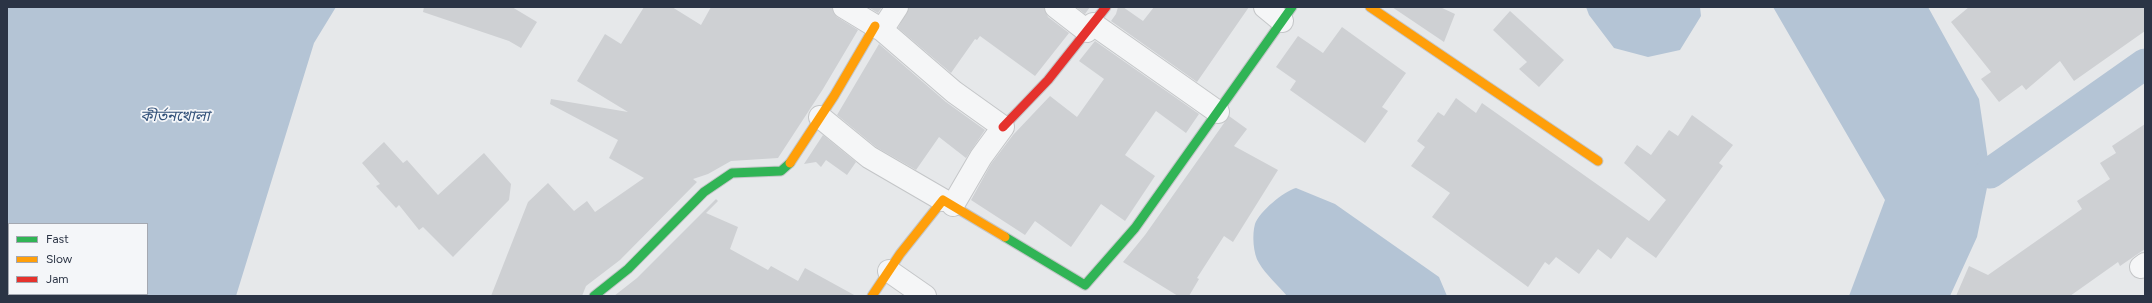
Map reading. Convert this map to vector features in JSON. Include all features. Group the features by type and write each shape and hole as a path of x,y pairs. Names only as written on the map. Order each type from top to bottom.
{"street":[{"path":"844,7 878,28 954,92 1003,127"},
{"path":"594,296 628,268 704,192 732,173 781,171 787,167 878,28 897,7"},
{"path":"1056,7 1095,20 1218,112"},
{"path":"820,117 869,157 948,202 1085,285 1135,228 1161,189 1218,112 1287,14 1265,7"},
{"path":"1370,7 1598,161"},
{"path":"872,296 889,271 948,202 1003,127 1048,80 1095,20"},
{"path":"889,271 925,296"}],"water":[{"name":"কীর্তনখোলা","path":"7,7 336,7 314,43 236,296 7,296"},
{"path":"1586,7 1700,7 1701,16 1680,50 1648,57 1614,48 1589,15"},
{"path":"1773,7 1928,7 1979,99 1990,173 1977,237 1950,296 1849,296 1885,200"},
{"path":"1296,188 1335,204 1439,277 1447,296 1287,296 1259,263 1254,249 1254,233 1255,224 1261,214 1285,193"}],"building":[{"path":"424,7 512,7 537,22 521,48 509,41 423,12"},
{"path":"644,7 672,7 701,25 711,7 832,7 837,17 858,30 823,89 778,158 731,161 708,174 693,179 697,182 620,260 586,286 582,296 491,296 528,202 548,183 574,211 587,201 595,212 644,178 609,158 618,140 550,104 551,99 628,112 577,81 605,34 621,44"},
{"path":"868,7 882,7 878,13"},
{"path":"909,7 1044,7 1048,17 1069,33 1035,76 980,36 977,40 975,39 951,73 898,28"},
{"path":"1076,7 1090,7 1085,14"},
{"path":"1118,7 1123,7 1143,21 1154,7 1249,7 1197,82 1111,21 1116,14"},
{"path":"1392,7 1440,7 1455,14 1444,42"},
{"path":"1969,7 2145,7 2145,31 2074,81 2060,61 2026,90 2022,85 1999,102 1981,79 1991,72 1951,22"},
{"path":"1510,11 1564,60 1539,87 1519,69 1527,62 1493,30"},
{"path":"1342,27 1406,73 1382,107 1388,111 1365,143 1290,90 1296,81 1276,67 1298,36 1323,53"},
{"path":"1095,41 1199,114 1186,133 1156,111 1125,155 1155,176 1125,221 1101,204 1071,247 1035,221 1025,235 971,200 991,164 1013,135 1050,96 1077,117 1104,79 1079,61"},
{"path":"879,44 946,102 985,130 966,158 939,137 916,170 876,147 837,115"},
{"path":"1456,98 1476,113 1482,103 1649,221 1666,200 1624,163 1637,145 1651,155 1669,130 1678,136 1692,115 1733,145 1719,163 1723,166 1656,258 1627,237 1611,259 1598,249 1579,274 1556,257 1549,265 1545,262 1528,287 1432,217 1450,193 1411,166 1425,147 1417,141 1438,112 1444,116"},
{"path":"1229,116 1247,129 1234,146 1278,170 1233,242 1224,236 1197,278 1199,279 1189,296 1178,296 1123,262 1145,235"},
{"path":"2145,124 2145,249 2120,266 2118,262 2070,296 1956,296 1969,266 1988,275 2082,209 2077,201 2110,179 2100,163 2116,153 2112,146"},
{"path":"823,135 856,162 847,175 826,160 821,167 816,162 804,164"},
{"path":"384,142 403,163 407,160 438,195 484,153 511,184 509,200 453,257 423,227 419,230 399,205 396,208 376,186 380,184 362,163"},
{"path":"716,199 718,201 706,213 738,227 730,249 768,270 771,266 798,281 805,268 856,296 614,296 637,278"}],"waterway":[{"path":"1990,173 2145,64"}],"traffic: fast":[{"path":"1005,237 1085,285 1135,228 1292,7"},
{"path":"594,296 628,269 704,192 732,173 781,171 790,163"}],"traffic: slow":[{"path":"1370,7 1598,161"},
{"path":"790,163 834,96 875,26"},
{"path":"872,296 900,254 943,200 1005,237"}],"traffic: jam":[{"path":"1003,127 1048,80 1106,7"}]}
